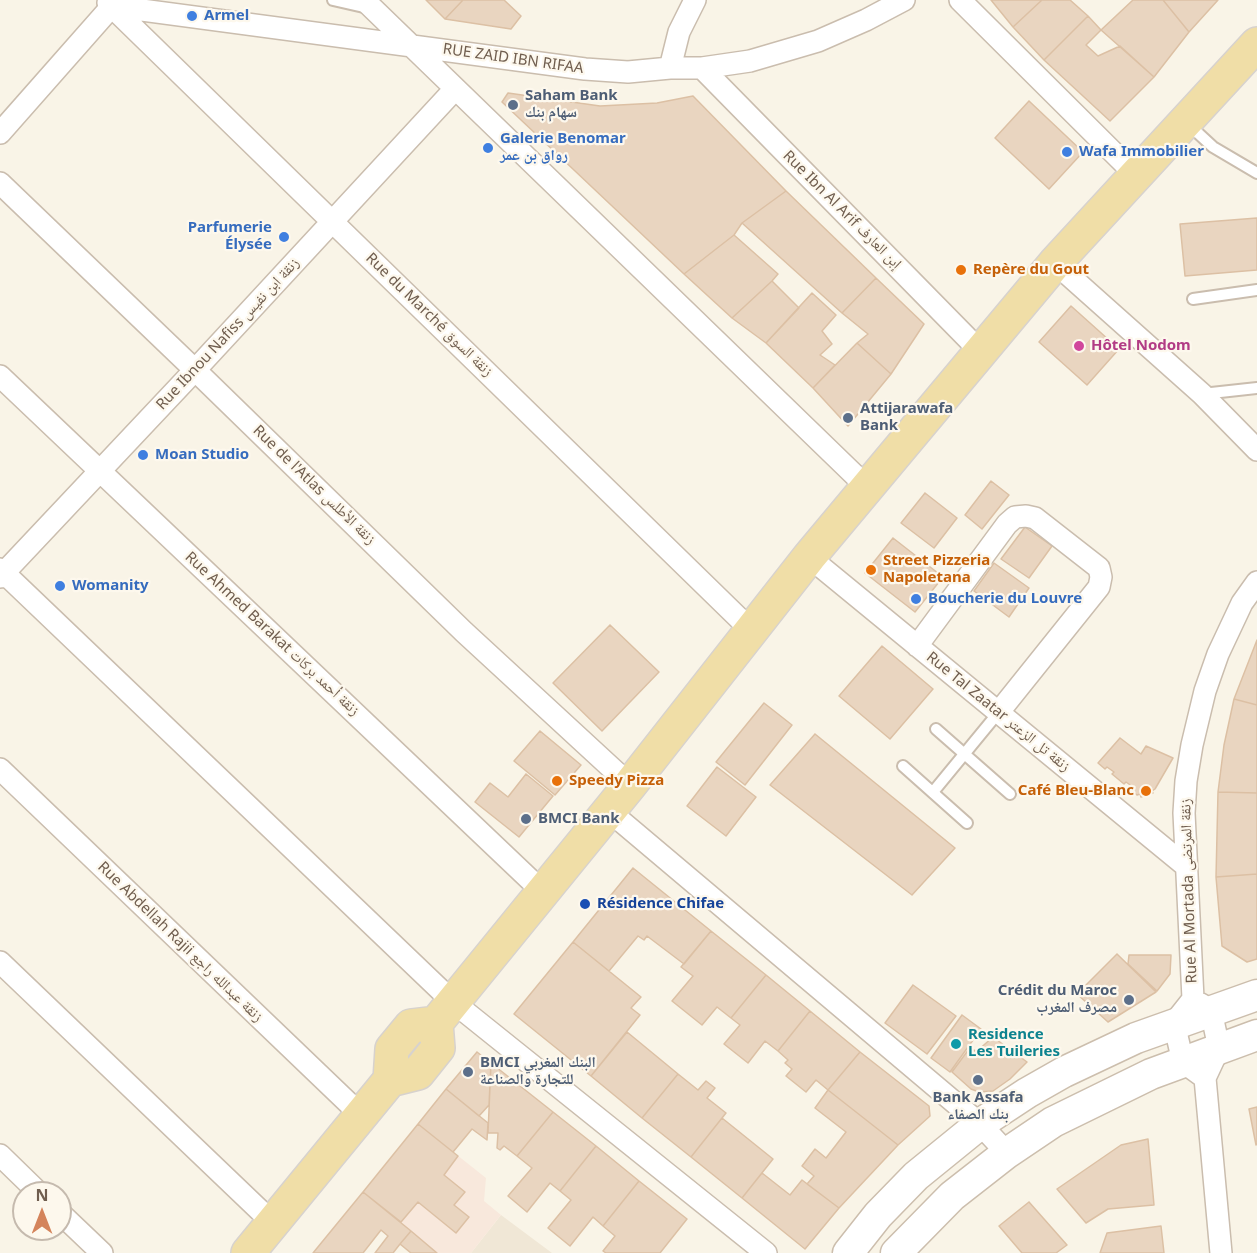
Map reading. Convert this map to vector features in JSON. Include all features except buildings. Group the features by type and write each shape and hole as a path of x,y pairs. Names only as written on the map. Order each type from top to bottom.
{"main road":[{"path":"248,1253 390,1080 392,1049 411,1026 444,1013 630,785 809,557 1055,263 1257,44"}],"street":[{"path":"670,68 676,40 687,12 695,0"},
{"name":"RUE ZAID IBN RIFAA","path":"112,2 585,69 628,72 702,68 750,61 818,41 904,0"},
{"path":"960,0 1136,175"},
{"path":"0,133 112,2"},
{"name":"Rue du Marché زنقة السوق","path":"112,2 333,222 752,631"},
{"path":"373,3 410,45 868,488"},
{"name":"Rue Ibn Al Arif إبن العارف","path":"702,68 981,352"},
{"name":"Rue Ibnou Nafiss زنقة ابن نفيس","path":"1,573 333,222 455,89"},
{"name":"Rue de l'Atlas زنقة الأطلس","path":"0,183 195,369 464,632 630,785"},
{"path":"1055,263 1202,394 1257,450"},
{"name":"Rue Ahmed Barakat زنقة أحمد بركات","path":"0,376 543,891"},
{"path":"917,646 1007,524 1015,517 1035,518 1099,568 1101,577 1099,587 998,713"},
{"name":"Rue Tal Zaatar زنقة تل الزعتر","path":"809,557 1186,867"},
{"path":"1,573 444,1013 766,1253"},
{"name":"Rue Al Mortada زنقة المرتضى","path":"1219,1048 1202,1005 1186,867 1184,813 1192,745 1205,691 1218,654 1242,603 1257,582"},
{"name":"Rue Abdellah Rajii زنقة عبدالله راجع","path":"0,769 361,1115"},
{"path":"609,811 980,1124 1007,1153"},
{"path":"0,962 273,1223"},
{"path":"848,1253 878,1215 916,1176 980,1124 1027,1093 1064,1072 1174,1023 1202,1005 1257,995"},
{"path":"1174,1023 1194,1070 1221,1253"},
{"path":"896,1253 952,1196 1007,1153 1053,1122 1151,1074 1194,1070 1219,1048 1257,1035"},
{"path":"0,1155 27,1181"},
{"path":"72,1224 102,1253"}],"lane":[{"path":"333,0 373,3"},
{"path":"1185,122 1213,147 1257,173"},
{"path":"1193,299 1257,290"},
{"path":"1202,394 1257,388"},
{"path":"933,792 998,713"},
{"path":"936,729 1010,794"},
{"path":"903,766 967,823"}],"shaded area":[{"path":"418,1124 486,1178 484,1201 501,1215 471,1253 437,1253 363,1192"},
{"path":"501,1215 552,1253 471,1253"}],"place":[{"name":"Armel","path":"192,16"},
{"name":"Saham Bank سهام بنك","path":"513,105"},
{"name":"Galerie Benomar رواق بن عمر","path":"488,148"},
{"name":"Wafa Immobilier","path":"1067,152"},
{"name":"Parfumerie Élysée","path":"284,237"},
{"name":"Repère du Gout","path":"961,270"},
{"name":"Hôtel Nodom","path":"1079,346"},
{"name":"Attijarawafa Bank","path":"848,418"},
{"name":"Moan Studio","path":"143,455"},
{"name":"Street Pizzeria Napoletana","path":"871,570"},
{"name":"Womanity","path":"60,586"},
{"name":"Boucherie du Louvre","path":"916,599"},
{"name":"Speedy Pizza","path":"557,781"},
{"name":"Café Bleu-Blanc","path":"1146,791"},
{"name":"BMCI Bank","path":"526,819"},
{"name":"Résidence Chifae","path":"585,904"},
{"name":"Crédit du Maroc مصرف المغرب","path":"1129,1000"},
{"name":"Residence Les Tuileries","path":"956,1044"},
{"name":"BMCI البنك المغربي للتجارة والصناعة","path":"468,1072"},
{"name":"Bank Assafa بنك الصفاء","path":"978,1080"}]}
